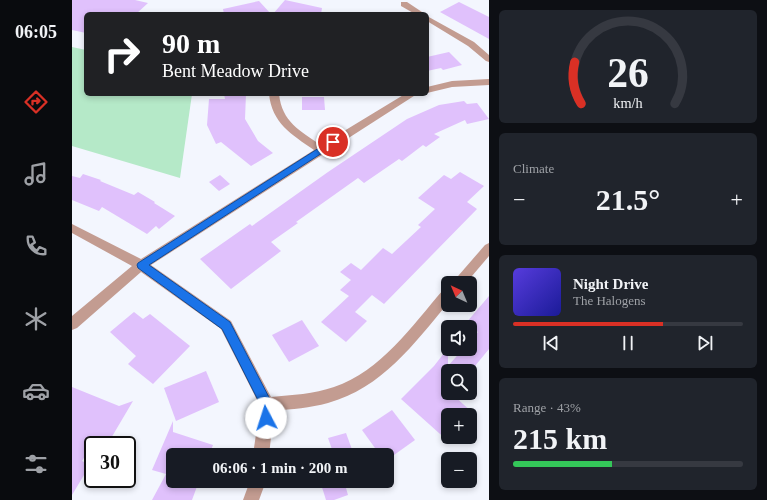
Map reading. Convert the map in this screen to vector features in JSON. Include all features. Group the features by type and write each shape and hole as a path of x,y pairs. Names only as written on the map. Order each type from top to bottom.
{"street":[{"path":"404,4 418,12"},
{"path":"429,19 471,44 489,59"},
{"path":"429,90 452,84 489,82"},
{"path":"274,96 278,114 288,127 320,150"},
{"path":"72,324 141,265 320,150 409,96"},
{"path":"72,228 141,265 226,326 267,405 262,448"},
{"path":"464,276 489,248"},
{"path":"267,405 307,400 337,393 365,380 387,363 441,302"},
{"path":"251,500 255,488"}],"green space":[{"path":"72,47 84,50 84,96 192,96 180,178 72,146"}],"building":[{"path":"72,0 135,0 148,3 138,12 84,12 84,33 72,30"},
{"path":"285,0 322,8 321,12 275,12"},
{"path":"259,1 269,12 224,12 223,9"},
{"path":"459,2 489,17 489,39 440,12"},
{"path":"449,52 462,65 443,70 441,68 429,71 429,57"},
{"path":"224,96 246,96 245,119 258,141 273,153 251,166 221,142 216,144 207,125 209,99 225,99"},
{"path":"302,97 324,97 325,110 302,110"},
{"path":"464,101 467,104 477,103 489,119 467,124 465,120 434,134 440,137 426,147 423,145 402,161 399,159 364,183 358,178 296,222 298,223 271,242 281,251 231,289 200,259 250,224 252,226 328,172 407,119 439,105"},
{"path":"460,172 484,186 467,202 477,209 384,304 372,295 355,312 367,321 346,342 321,322 349,296 340,290 351,280 340,272 351,263 361,270 383,248 392,254 421,227 418,225 435,209 418,198 444,175 451,179"},
{"path":"83,174 101,180 100,181 134,195 138,192 175,216 159,229 156,226 147,234 102,207 99,211 72,200 72,176 80,178"},
{"path":"220,175 230,184 219,191 209,182"},
{"path":"489,296 489,349 477,364 450,364 457,356 477,356 477,320 469,320 477,312"},
{"path":"134,312 143,319 150,314 190,346 153,384 128,364 136,356 110,332"},
{"path":"302,320 319,346 289,362 272,335"},
{"path":"442,356 448,356 448,364 441,364 441,400 459,400 467,408 441,408 441,435 401,399 434,366"},
{"path":"206,371 219,402 176,421 164,388"},
{"path":"72,387 119,406 133,401 112,436 84,436 84,458 82,461 84,462 84,475 72,495"},
{"path":"392,410 415,440 394,455 394,448 375,448 362,430"},
{"path":"173,421 173,432 213,445 212,448 166,448 166,474 152,470"},
{"path":"346,433 351,448 332,448 328,438"},
{"path":"166,474 166,488 196,488 192,500 152,500"},
{"path":"322,488 346,488 348,495 334,500 326,500"}],"route":[{"path":"266,418 267,405 226,326 141,265 333,142"}]}
